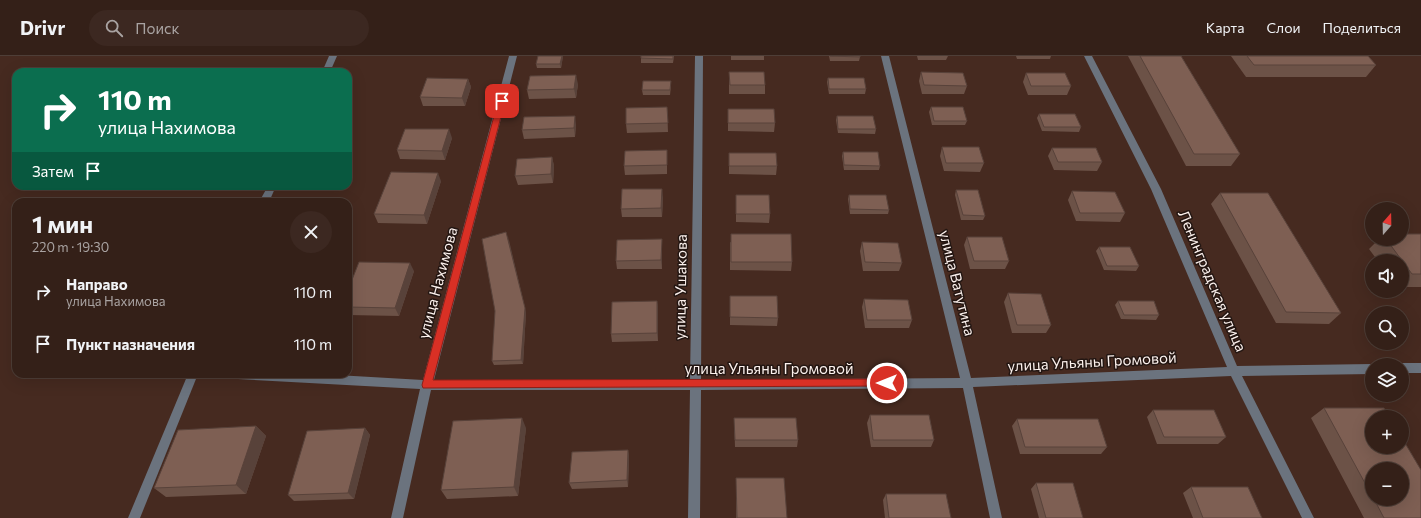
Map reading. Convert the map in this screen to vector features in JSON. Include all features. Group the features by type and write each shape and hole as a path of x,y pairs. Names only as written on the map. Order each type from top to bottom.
{"street":[{"path":"328,68 333,56"},
{"name":"улица Нахимова","path":"398,518 427,385 513,56"},
{"name":"улица Ушакова","path":"694,518 699,56"},
{"name":"улица Ватутина","path":"884,56 967,383 996,518"},
{"name":"Ленинградская улица","path":"1088,56 1156,189 1234,371 1308,518"},
{"path":"1409,368 1421,368"},
{"name":"улица Ульяны Громовой","path":"307,378 427,385 967,383 1234,371 1365,369"},
{"path":"134,518 190,378"}],"building":[{"path":"538,56 562,56 560,64 536,64"},
{"path":"641,56 673,56 673,59 641,58"},
{"path":"830,56 860,56 860,57"},
{"path":"1140,56 1181,56 1240,154 1194,154"},
{"path":"1247,56 1368,56 1376,65 1254,65"},
{"path":"729,72 764,72 765,85 730,85"},
{"path":"921,72 963,73 967,86 924,85"},
{"path":"1026,73 1065,73 1071,86 1031,86"},
{"path":"576,75 574,89 527,90 530,76"},
{"path":"427,78 468,79 462,98 420,97"},
{"path":"828,78 864,78 866,89 829,89"},
{"path":"643,81 671,81 670,90 642,90"},
{"path":"667,107 668,123 626,124 626,108"},
{"path":"931,107 963,107 967,121 934,121"},
{"path":"728,109 774,109 775,123 728,123"},
{"path":"1039,114 1075,114 1081,127 1044,127"},
{"path":"575,116 574,128 522,130 524,117"},
{"path":"837,116 873,116 876,129 838,129"},
{"path":"405,129 449,129 442,151 397,150"},
{"path":"942,147 979,147 984,163 946,163"},
{"path":"1052,148 1096,148 1102,162 1058,162"},
{"path":"667,150 667,165 624,166 625,151"},
{"path":"843,152 878,152 880,166 844,165"},
{"path":"729,153 776,153 777,166 729,166"},
{"path":"552,157 551,174 515,176 517,159"},
{"path":"391,172 438,173 424,215 374,214"},
{"path":"622,189 662,189 661,208 621,209"},
{"path":"956,190 978,190 985,216 963,215"},
{"path":"1072,191 1115,192 1125,213 1080,213"},
{"path":"1220,193 1268,193 1341,313 1286,312"},
{"path":"736,195 769,195 770,214 736,214"},
{"path":"849,195 886,195 889,210 850,209"},
{"path":"506,232 525,308 521,360 492,361 495,311 482,239"},
{"path":"731,234 791,234 792,262 731,262"},
{"path":"1409,234 1421,234 1421,274 1412,274 1409,270 1409,254 1397,254 1391,246 1409,246"},
{"path":"967,237 1002,237 1009,261 974,261"},
{"path":"662,239 661,260 616,261 617,240"},
{"path":"862,242 898,243 902,263 865,262"},
{"path":"1099,247 1130,247 1139,266 1107,266"},
{"path":"359,262 410,263 395,308 352,307 352,280"},
{"path":"1008,293 1041,294 1051,325 1017,325"},
{"path":"730,296 777,296 778,318 730,317"},
{"path":"864,299 908,300 912,320 867,320"},
{"path":"657,301 657,333 611,334 612,302"},
{"path":"1118,301 1154,301 1159,315 1124,315"},
{"path":"1324,408 1384,408 1385,410 1365,410 1365,454 1409,454 1409,450 1421,470 1421,518 1384,518 1378,506 1409,506 1409,462 1365,462 1365,483"},
{"path":"1153,410 1214,410 1226,437 1164,437"},
{"path":"870,415 929,415 934,440 873,440"},
{"path":"522,418 514,487 441,490 453,421"},
{"path":"734,418 796,418 798,440 735,440"},
{"path":"1017,419 1098,419 1107,447 1025,447"},
{"path":"256,426 236,485 154,488 178,430"},
{"path":"365,428 348,493 288,495 307,431"},
{"path":"628,450 627,480 569,483 572,452"},
{"path":"736,478 784,478 787,518 737,518"},
{"path":"1036,483 1073,483 1083,518 1046,518"},
{"path":"1191,487 1248,487 1262,518 1203,518"},
{"path":"886,494 946,494 951,518 889,518"}],"route":[{"path":"502,101 427,385 887,383"}]}
